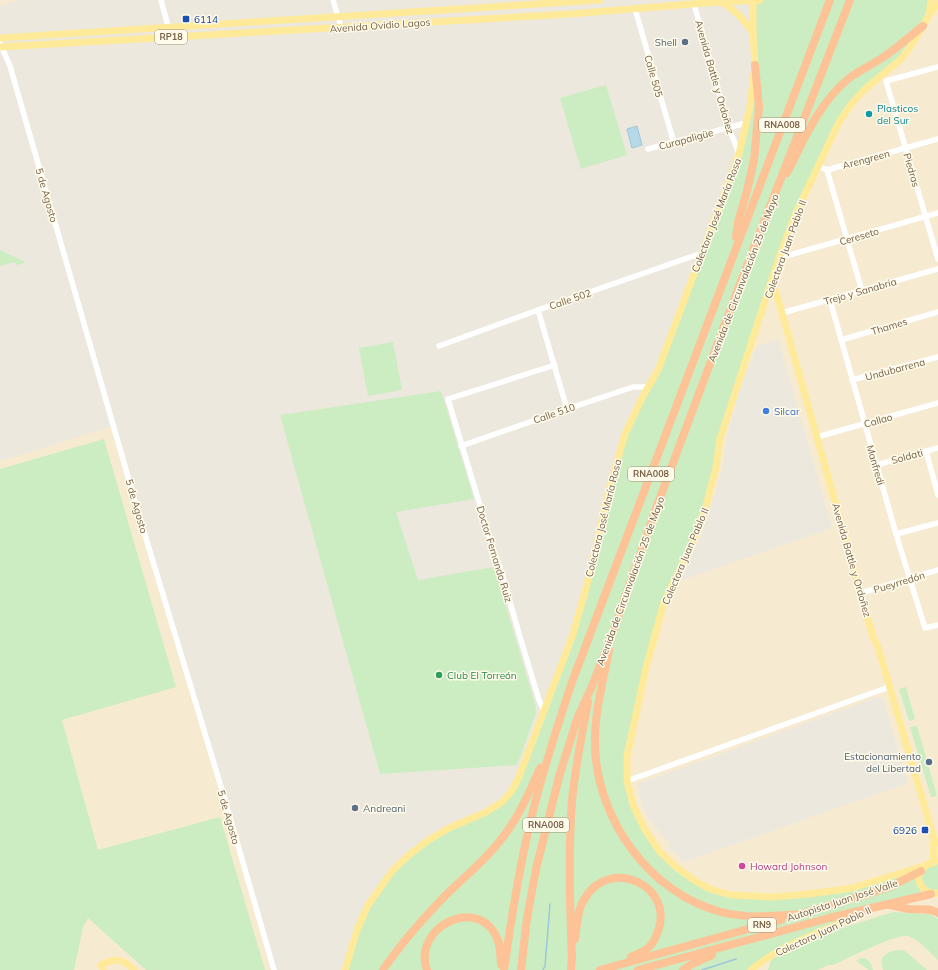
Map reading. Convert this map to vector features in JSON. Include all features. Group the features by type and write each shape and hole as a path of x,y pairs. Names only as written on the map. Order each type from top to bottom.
{"highway":[{"name":"Avenida de Circunvalación 25 de Mayo","path":"503,970 530,820 551,744 572,682 830,0"},
{"name":"Avenida de Circunvalación 25 de Mayo","path":"521,970 527,918 547,822 577,719 612,635 658,504 766,217 850,0"},
{"path":"766,217 806,134 819,113 834,94 849,78 896,49 923,26"},
{"path":"734,251 738,222 754,160 759,108 755,65"},
{"path":"612,635 597,717 595,747 599,775 606,802 617,827 630,847 646,866 663,882 700,905 721,912 743,916 769,917 802,914"},
{"path":"572,959 570,846 572,800 582,732 592,686"},
{"path":"383,970 413,930 442,899 478,866 500,842 520,811 551,744"},
{"name":"Autopista Juan José Valle","path":"603,969 802,914 890,887 922,868"},
{"path":"571,970 578,914 584,898 598,883 608,879 618,877 636,880 649,890 658,904 661,918 660,928 650,946 642,952 603,969"},
{"name":"Autopista Juan José Valle","path":"638,970 874,906 935,895"},
{"path":"886,904 910,909 927,909 938,913"},
{"path":"427,970 424,954 427,943 433,933 440,926 458,918 469,918 484,922 491,927 500,945 503,970"},
{"path":"683,970 707,956 746,941"}],"main road":[{"name":"Avenida Ovidio Lagos","path":"0,38 600,0"},
{"name":"Colectora José María Rosa","path":"345,970 357,930 368,905 393,870 427,841 449,828 486,812 502,802 511,792 523,769 573,634 591,570 608,493 625,434 658,370 739,154 750,106 755,65 753,0"},
{"name":"Avenida Ovidio Lagos","path":"1,46 635,9 693,2 760,0"},
{"name":"Colectora Juan Pablo II","path":"931,0 929,15 911,46 883,78 852,103 839,122 795,215 779,258 720,439 716,467 706,506 693,542 664,602 646,668 627,756 627,780 633,805 645,830 660,852 676,867 695,881 710,889 732,895 772,897 852,888 922,868 935,862"},
{"path":"721,2 733,9 744,20 753,33"},
{"path":"929,15 938,3"},
{"name":"Avenida Battle y Ordoñez","path":"772,280 861,593 936,841 932,845 935,862"},
{"path":"922,868 919,878 920,885 924,890 935,895"},
{"name":"Colectora Juan Pablo II","path":"752,970 785,947 803,938 846,922 874,906"},
{"path":"103,970 101,965 113,960 118,960 128,964 134,970"}],"street":[{"path":"161,0 171,37"},
{"path":"333,0 341,27"},
{"name":"Avenida Battle y Ordoñez","path":"693,2 728,128 739,154"},
{"name":"Calle 505","path":"635,9 674,142"},
{"name":"5 de Agosto","path":"1,46 10,66 137,507 222,790 274,970"},
{"path":"883,78 938,67"},
{"name":"Piedras","path":"883,78 906,148 938,259"},
{"name":"Curapaligüe","path":"648,149 746,123"},
{"name":"Arengreen","path":"826,170 938,139"},
{"path":"818,166 826,170 862,291"},
{"name":"Cereseto","path":"779,258 938,213"},
{"name":"Calle 502","path":"439,346 702,253"},
{"name":"Trejo y Sanabria","path":"782,313 938,269"},
{"name":"Manfredi","path":"830,300 864,424 925,628 938,625"},
{"path":"538,310 567,408"},
{"name":"Thames","path":"841,340 938,312"},
{"name":"Undubarrena","path":"852,380 938,357"},
{"name":"Doctor Fernando Ruiz","path":"544,710 539,700 501,570 461,446 448,399 555,365"},
{"name":"Calle 510","path":"461,446 567,408 633,387 648,387"},
{"name":"Callao","path":"817,437 938,403"},
{"name":"Soldati","path":"876,465 938,448"},
{"path":"926,451 938,495"},
{"path":"896,534 938,523"},
{"name":"Pueyrredón","path":"861,593 938,570"},
{"path":"627,780 889,686"}],"shaded area":[{"path":"0,0 938,0 938,970 0,970"},
{"path":"21,0 753,0 755,65 742,139 573,634 511,792 345,970 274,970 114,426 0,461 0,6"},
{"name":"Silcar","path":"778,339 832,528 680,581 703,531 722,469 728,431 737,398 756,347"},
{"path":"878,697 883,699 908,783 684,862 672,850 670,852 670,843 655,827 645,812 640,799 638,784"}],"green space":[{"path":"753,0 931,0 931,2 911,46 852,103 795,215 720,439 706,506 664,602 627,756 633,805 660,852 710,889 750,897 852,888 938,861 938,893 886,904 803,938 751,970 345,970 357,930 381,885 427,841 486,812 511,792 573,634 625,434 658,370 739,154 750,106"},
{"path":"606,85 627,155 581,169 560,98"},
{"path":"0,250 25,263 16,265 15,262 0,266"},
{"path":"393,342 402,390 368,396 359,348"},
{"path":"441,391 474,499 396,512 418,580 494,567 536,707 535,710 537,711 522,755 520,756 517,765 380,774 280,415"},
{"path":"104,439 176,687 62,720 98,850 220,817 265,970 146,970 88,918 83,927 74,970 0,970 0,469"},
{"path":"906,687 915,719 909,721 899,689"},
{"path":"917,726 937,796 931,797 910,727"},
{"path":"893,912 930,914 938,919 938,960 915,939 907,936 901,936 833,965 817,970 768,970 771,960 789,948 817,936"},
{"path":"902,950 927,970 883,970 881,961 884,955 893,951"},
{"path":"861,958 869,961 873,970 869,970 856,961"}],"water":[{"path":"637,126 642,145 632,148 627,129"}],"waterway":[{"path":"543,970 545,966 550,904"},
{"path":"702,970 736,959"}],"place":[{"name":"6114","path":"186,19"},
{"name":"Shell","path":"685,42"},
{"name":"Plasticos del Sur","path":"869,114"},
{"name":"Silcar","path":"766,411"},
{"name":"Club El Torreón","path":"439,675"},
{"name":"Estacionamiento del Libertad","path":"929,762"},
{"name":"Andreani","path":"355,808"},
{"name":"6926","path":"925,830"},
{"name":"Howard Johnson","path":"742,866"}]}
